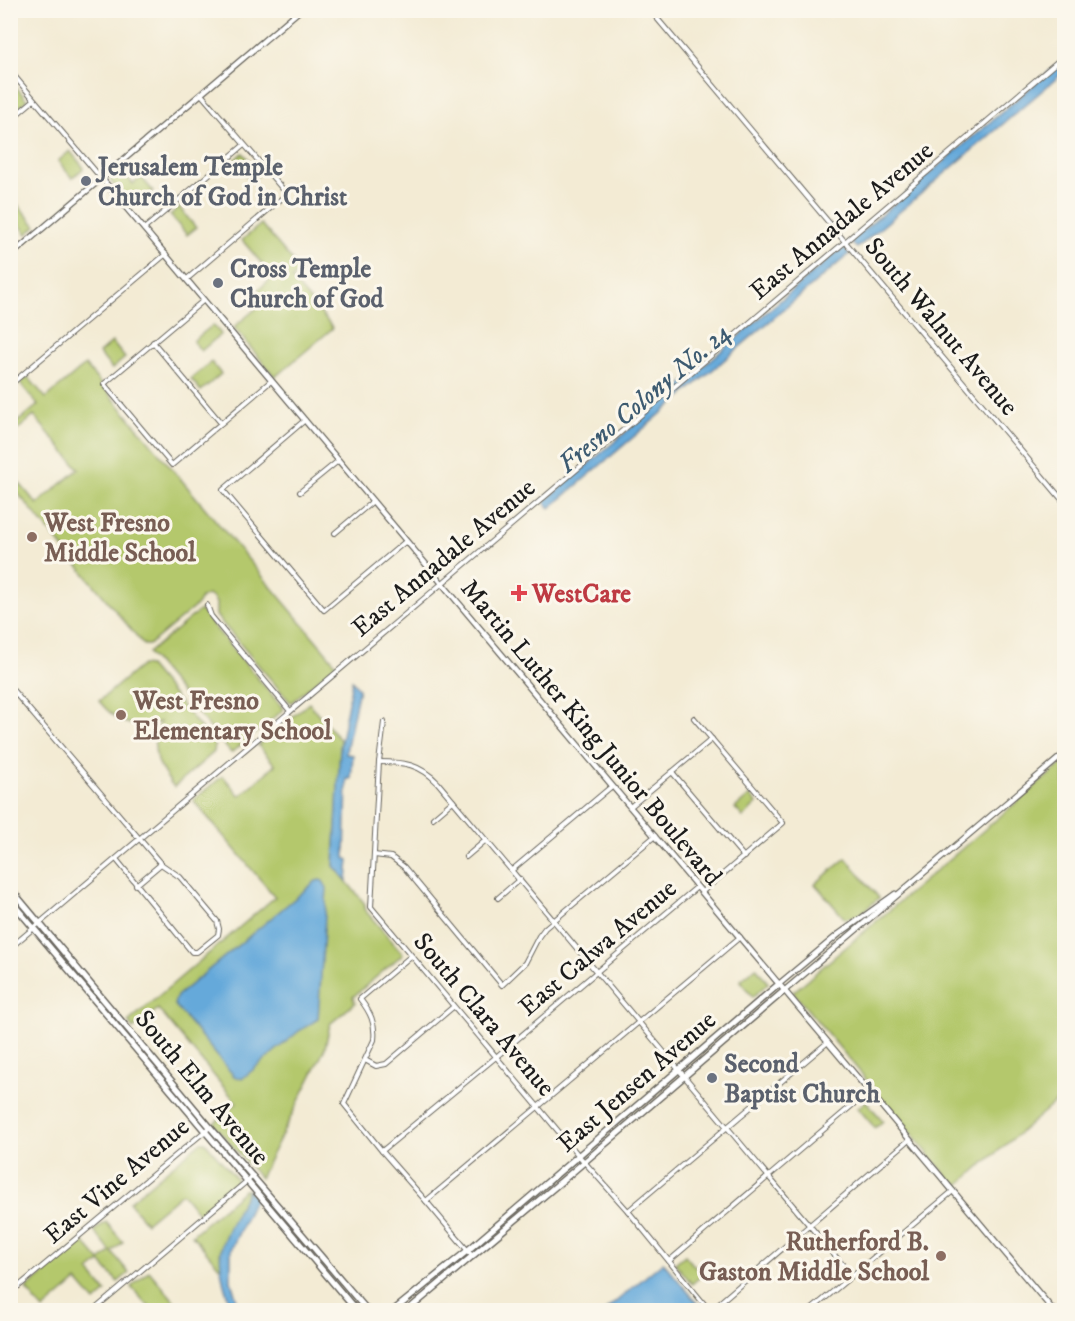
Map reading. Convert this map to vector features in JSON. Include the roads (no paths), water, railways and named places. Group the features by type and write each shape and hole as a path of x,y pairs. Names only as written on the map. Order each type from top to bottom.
{"main road":[{"name":"South Elm Avenue","path":"10,888 367,1311"},
{"name":"South Elm Avenue","path":"10,900 356,1311"},
{"name":"East Jensen Avenue","path":"394,1311 779,984"},
{"name":"East Jensen Avenue","path":"408,1311 784,991"}],"street":[{"path":"10,256 300,10"},
{"name":"South Walnut Avenue","path":"650,10 1065,502"},
{"name":"East Annadale Avenue","path":"10,948 1065,56"},
{"path":"10,70 102,179"},
{"path":"187,279 287,195 201,94"},
{"path":"10,120 34,100"},
{"path":"144,229 244,145"},
{"name":"Martin Luther King Junior Boulevard","path":"102,179 1053,1311"},
{"path":"10,385 166,254"},
{"path":"205,300 104,384 172,465 272,381"},
{"path":"153,342 221,423"},
{"path":"305,420 223,490 324,610 406,541"},
{"path":"300,492 339,461"},
{"path":"335,533 373,501"},
{"path":"207,605 211,616 290,711"},
{"path":"10,687 160,864 182,879 217,921 218,935 196,952 192,952 116,859"},
{"path":"630,807 712,739 694,718"},
{"path":"384,722 379,762 374,855 391,857 404,867 502,985 525,963 539,936 655,836"},
{"name":"East Calwa Avenue","path":"702,892 783,823 712,739"},
{"name":"East Jensen Avenue","path":"784,991 1065,754"},
{"path":"379,762 397,762 417,766 431,776 852,1276"},
{"path":"672,772 744,857"},
{"path":"512,870 612,786"},
{"path":"433,818 453,801"},
{"path":"466,857 486,840"},
{"name":"South Clara Avenue","path":"374,855 371,907 710,1311"},
{"path":"135,885 160,864"},
{"path":"498,898 520,879"},
{"name":"East Calwa Avenue","path":"382,1151 698,887"},
{"name":"East Jensen Avenue","path":"779,984 839,934 907,887"},
{"path":"426,1200 740,937"},
{"path":"411,956 360,999 369,1011 374,1027 374,1040 344,1104 473,1257"},
{"path":"365,1060 376,1066 386,1064 453,1007"},
{"path":"627,1211 828,1042"},
{"path":"669,1261 869,1091"},
{"name":"East Vine Avenue","path":"19,1286 210,1126"},
{"path":"710,1311 909,1140"},
{"path":"94,1311 253,1176"},
{"path":"811,1311 952,1191"}],"water":[{"path":"1064,59 1064,72 857,248 852,244 853,239"},
{"path":"842,248 845,248 849,254 550,508 545,503 546,500"},
{"path":"352,680 359,689 346,754 353,755 351,779 347,779 345,858 349,860 347,881 334,866 340,746"},
{"path":"320,880 327,888 318,1019 299,1031 242,1079 234,1076 174,1004 177,996"},
{"path":"248,1190 255,1198 231,1250 231,1281 240,1310 232,1310 222,1273 221,1250 228,1229"},
{"path":"663,1262 703,1310 606,1310"}],"place":[{"name":"Jerusalem Temple Church of God in Christ","path":"86,181"},
{"name":"Cross Temple Church of God","path":"218,283"},
{"name":"West Fresno Middle School","path":"32,537"},
{"name":"WestCare","path":"519,593"},
{"name":"West Fresno Elementary School","path":"121,715"},
{"name":"Second Baptist Church","path":"712,1078"},
{"name":"Rutherford B. Gaston Middle School","path":"941,1256"}],"water label":[{"name":"Fresno Colony No. 24","path":"644,398"}]}
